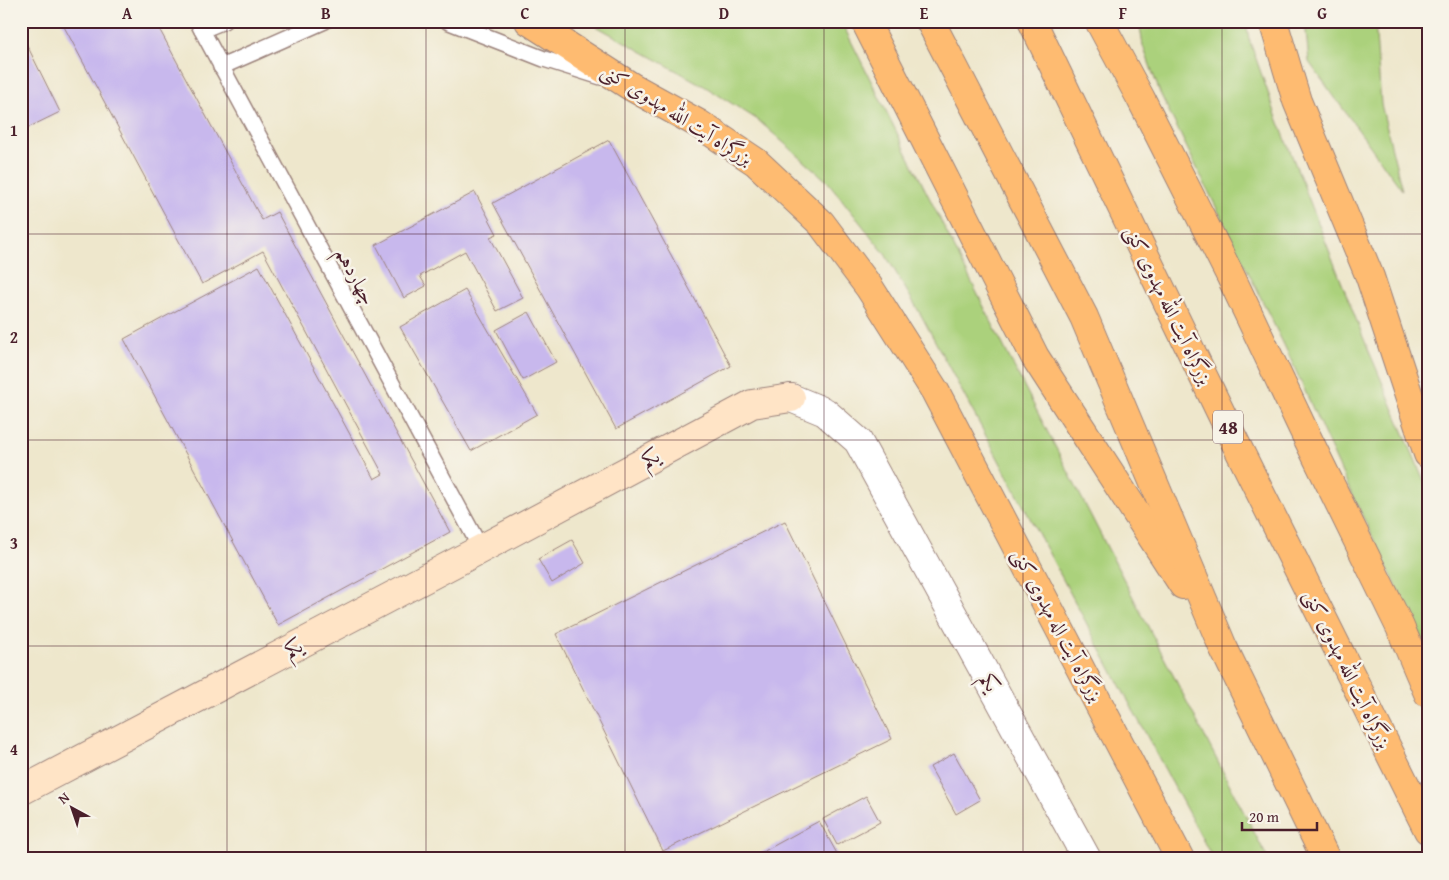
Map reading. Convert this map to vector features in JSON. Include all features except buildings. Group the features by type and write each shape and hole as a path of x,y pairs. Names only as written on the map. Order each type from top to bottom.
{"main road":[{"name":"بزرگراه آیت الله مهدوی کنی","path":"528,21 632,87 699,124 756,162 821,224 869,286 935,391"},
{"path":"865,21 1035,358 1222,645"},
{"path":"930,21 1084,317 1222,645 1326,859"},
{"name":"بزرگراه آیت الله مهدوی کنی","path":"1032,21 1232,436 1428,830"},
{"path":"1099,21 1141,99 1231,277 1400,627 1428,693"},
{"path":"1122,21 1141,99"},
{"path":"1272,21 1297,101 1370,277 1428,454"},
{"name":"بزرگراه آیت اله مهدوی کنی","path":"935,391 1180,859"}],"street":[{"name":"یکم","path":"21,791 481,550 752,404 791,398 824,412 858,441 1087,859"}],"lane":[{"path":"199,26 224,21"},
{"path":"221,67 325,21"},
{"path":"447,21 544,59 632,87"},
{"name":"چهاردهم","path":"199,26 481,550"}],"green space":[{"path":"587,21 841,21 1008,355 1268,859 1213,859 921,315 885,254 828,182 758,120 704,86"},
{"path":"1139,21 1246,21 1249,39 1276,115 1363,337 1428,490 1428,651 1346,482 1286,349 1160,93 1143,46"},
{"path":"1305,21 1375,21 1381,104 1402,190 1309,62"}]}
